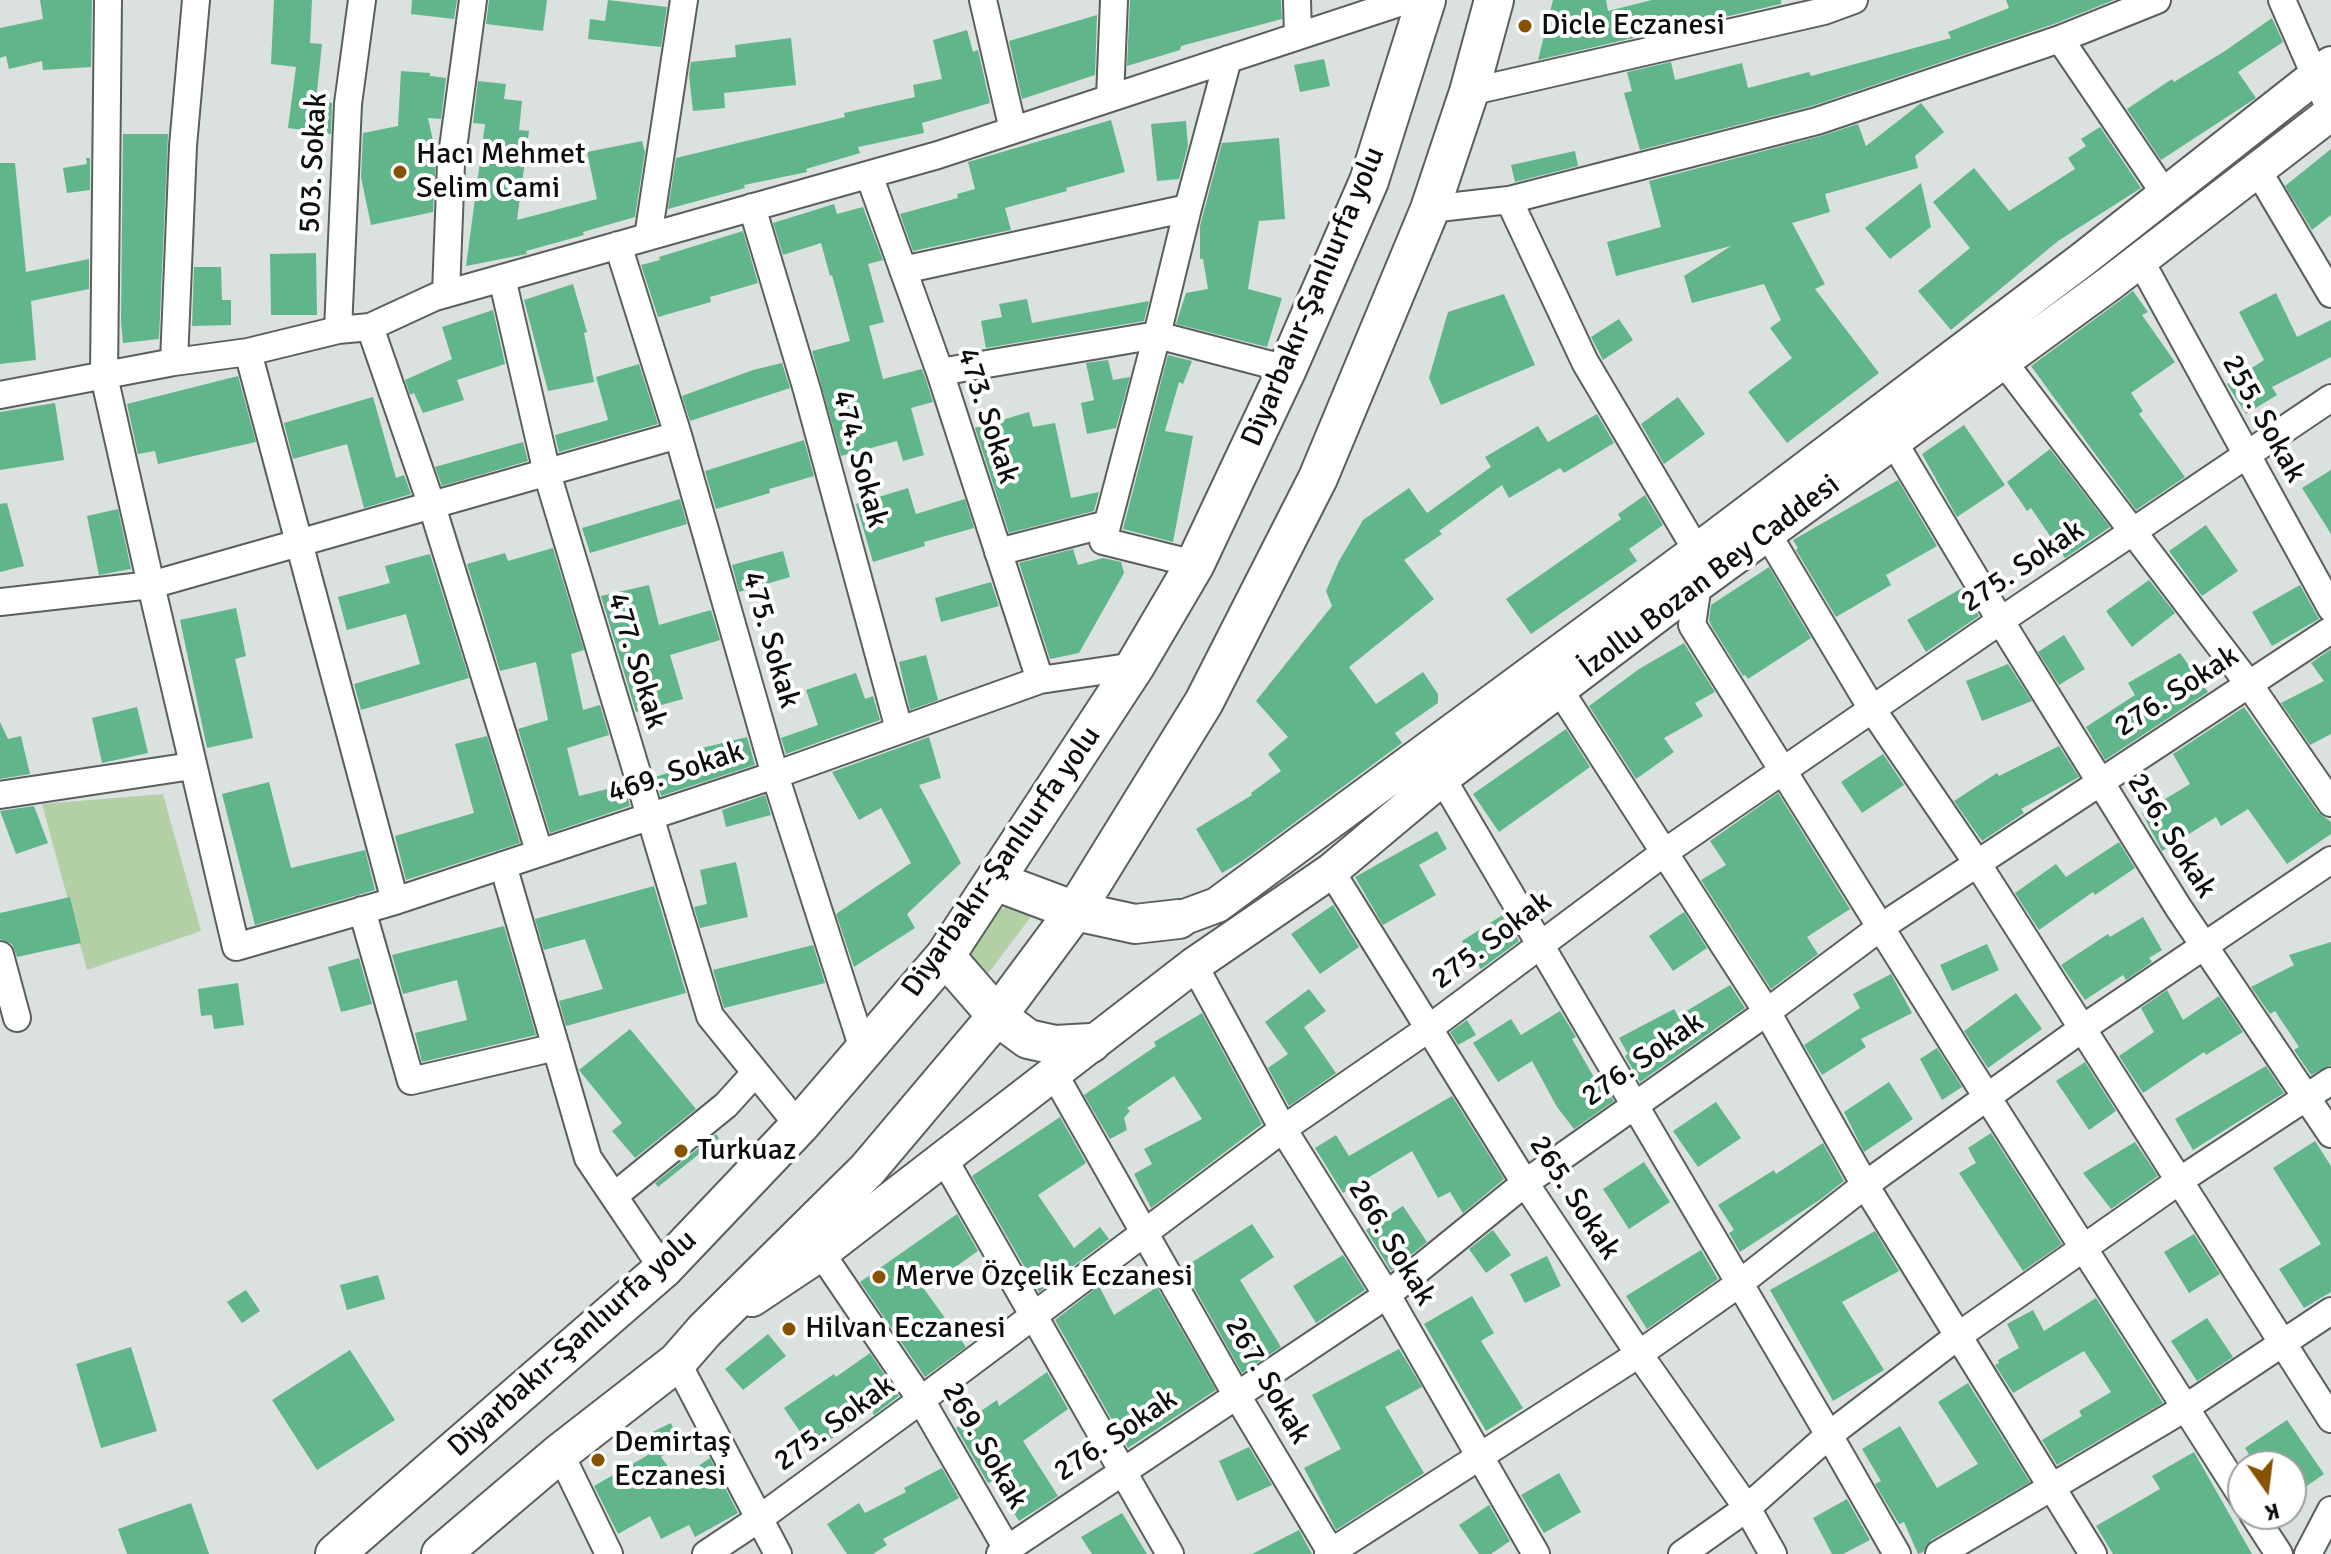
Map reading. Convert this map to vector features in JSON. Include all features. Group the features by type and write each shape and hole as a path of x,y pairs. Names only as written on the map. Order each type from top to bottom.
{"highway":[{"name":"Diyarbakır-Şanlıurfa yolu","path":"335,1554 663,1269 799,1126 945,956 1135,666 1195,564 1287,369 1369,181 1426,0"},
{"path":"441,1554 560,1453 677,1362 705,1330 867,1170 997,1016 1075,911 1204,702 1311,492 1430,209 1469,92 1494,0"},
{"path":"995,881 1075,911 1135,924 1179,919"},
{"path":"945,956 997,1016 1028,1039 1055,1045 1091,1043"}],"main road":[{"name":"İzollu Bozan Bey Caddesi","path":"705,1330 821,1253 1194,965 1331,871 1442,778 1559,689 1697,568 2323,71"},
{"name":"İzollu Bozan Bey Caddesi","path":"1179,919 1217,905 1697,568 1767,533 2140,260 2331,112"}],"street":[{"path":"0,795 192,766 104,376 108,0"},
{"path":"174,362 183,146 196,0"},
{"name":"503. Sokak","path":"338,330 348,104 362,0"},
{"path":"446,293 451,163 473,0"},
{"path":"648,237 684,0"},
{"path":"983,0 1013,130"},
{"path":"1110,98 1114,0"},
{"path":"1297,0 1298,35"},
{"path":"0,395 174,362 248,352 338,330 370,327 446,293 869,175 1408,0"},
{"path":"1469,92 1824,11 1854,0"},
{"path":"1430,209 1509,200 1817,121 2060,39 2157,0"},
{"path":"2282,0 2323,71 2331,112"},
{"path":"2060,39 2165,194"},
{"path":"1195,564 1103,541 1228,59"},
{"path":"2257,169 2331,294"},
{"name":"473. Sokak","path":"869,175 940,372 1040,680"},
{"path":"1509,200 1585,362 1697,568 1692,625 2227,1473"},
{"name":"474. Sokak","path":"752,207 807,390 899,729"},
{"path":"903,270 1188,208"},
{"name":"475. Sokak","path":"618,245 678,435 775,775 864,1052"},
{"name":"255. Sokak","path":"2140,260 2331,608"},
{"name":"477. Sokak","path":"502,278 547,473 710,1016 799,1126"},
{"path":"370,327 432,506 539,851"},
{"path":"940,372 1157,335 1287,369"},
{"path":"248,352 395,901"},
{"path":"2003,361 2248,683 2331,803"},
{"name":"275. Sokak","path":"706,1554 760,1518 1283,1129 1428,1029 1665,852 2331,398"},
{"path":"0,602 151,585 678,435"},
{"name":"256. Sokak","path":"1893,441 2099,781 2204,946 2331,1134"},
{"path":"998,552 1107,524"},
{"path":"1767,533 1872,709 1977,863 2331,1419"},
{"name":"276. Sokak","path":"1005,1552 1387,1295 1525,1183 1767,1012 1881,927 2331,630"},
{"name":"469. Sokak","path":"192,766 236,947 395,901 775,775 1040,680 1135,666"},
{"path":"1559,689 1767,1012 1865,1185 2093,1554"},
{"path":"1442,778 1897,1554"},
{"path":"1330,1553 1639,1354 1740,1283 1865,1185 2083,1028 2331,860"},
{"path":"503,865 588,1158 663,1269"},
{"name":"265. Sokak","path":"1331,871 1525,1183 1747,1508 1773,1554"},
{"path":"362,910 411,1081 556,1047"},
{"path":"0,955 17,1018"},
{"name":"266. Sokak","path":"1194,965 1283,1129 1387,1295 1536,1554"},
{"name":"267. Sokak","path":"1053,1072 1330,1553"},
{"path":"614,1196 726,1105 755,1073"},
{"path":"1682,1554 1747,1508 1829,1435 1958,1336 2179,1181 2331,1081"},
{"path":"944,1159 1170,1554"},
{"name":"269. Sokak","path":"821,1253 921,1400 1005,1552"},
{"path":"1939,1554 2185,1408 2331,1311"},
{"path":"677,1362 778,1554"},
{"path":"560,1453 609,1554"},
{"path":"2308,1554 2331,1510"},
{"path":"2263,1530 2279,1554"}],"green space":[{"path":"163,794 201,931 87,970 42,804"},
{"path":"1010,905 1033,914 987,975 971,961 967,951 987,916"}],"building":[{"path":"40,0 92,0 91,67 43,70 42,61 9,69 6,56 0,58 0,28 43,19"},
{"path":"274,0 312,0 310,43 322,44 316,101 332,103 331,134 288,128 296,67 271,64"},
{"path":"412,0 457,0 454,19 411,14"},
{"path":"489,0 547,0 543,31 486,24"},
{"path":"608,0 667,7 661,47 588,39 590,19 605,21"},
{"path":"1130,0 1281,0 1282,19 1181,46 1180,50 1127,66"},
{"path":"1553,0 1606,0 1608,11 1652,0 1781,0 1781,4 1538,60"},
{"path":"2006,0 2114,0 2054,24 1812,106 1640,150 1624,93 1632,91 1627,72 1671,62 1675,80 1742,63 1748,88 1809,72 1811,76 1951,38 1948,32 2009,8"},
{"path":"1097,15 1095,75 1022,99 1009,41"},
{"path":"2272,18 2283,42 2238,72 2256,98 2161,160 2127,109 2172,79 2174,82 2225,51"},
{"path":"967,30 973,52 978,50 990,103 922,123 924,133 858,147 860,153 806,169 807,172 744,185 745,188 668,209 676,158 915,97 913,85 942,79 933,40"},
{"path":"791,38 796,85 724,93 725,108 693,111 689,75 691,62 736,57 735,45"},
{"path":"1324,59 1330,86 1300,92 1294,65"},
{"name":"Hacı Mehmet Selim Cami","path":"401,71 430,73 430,76 446,78 441,119 428,118 436,155 433,212 371,225 361,177 363,133 398,126"},
{"path":"478,81 506,84 504,99 522,101 519,130 529,131 517,220 597,199 587,152 642,141 645,152 635,217 526,251 527,254 466,266 485,124 473,123"},
{"path":"1921,103 1944,132 1915,156 1918,168 1825,194 1830,212 1792,223 1825,284 1815,289 1879,373 1787,443 1748,392 1792,358 1770,328 1781,320 1764,284 1692,303 1684,276 1731,246 1616,276 1607,242 1661,227 1649,181 1858,124 1866,146"},
{"path":"1111,120 1125,172 1005,208 1011,230 913,251 900,214 958,198 957,194 975,189 968,162"},
{"path":"1186,121 1188,146 1179,179 1157,181 1151,124"},
{"path":"2100,127 2141,188 2058,241 1951,330 1918,291 1970,248 1933,202 1974,168 2009,211 2075,169 2068,158 2086,146 2081,139"},
{"path":"123,134 168,134 159,339 123,343 121,322"},
{"path":"1279,138 1285,219 1259,221 1248,289 1282,298 1267,347 1176,324 1186,293 1208,289 1203,259 1200,259 1200,226 1222,143"},
{"path":"2331,149 2331,215 2312,230 2285,186"},
{"path":"1575,151 1578,166 1515,182 1511,165"},
{"path":"86,158 90,158 90,190 67,193 63,168 87,164"},
{"path":"0,163 15,163 26,272 89,259 89,289 31,301 36,360 0,364"},
{"path":"1921,183 1931,227 1890,259 1865,228"},
{"path":"834,204 837,214 863,207 883,260 868,264 884,322 869,326 883,379 922,369 925,377 933,402 911,408 924,455 903,461 897,441 841,456 812,351 850,341 832,275 821,243 783,255 773,223"},
{"path":"743,231 758,283 710,297 711,302 658,317 641,265"},
{"path":"316,253 317,315 271,315 270,254"},
{"path":"194,267 221,267 222,300 231,300 231,325 192,326"},
{"path":"573,284 587,332 584,333 594,382 548,391 524,300"},
{"path":"2133,291 2148,312 2142,315 2175,362 2131,393 2143,411 2139,414 2185,477 2136,510 2031,366"},
{"path":"2276,293 2297,337 2331,320 2331,357 2272,387 2277,395 2246,414 2227,384 2264,360 2239,312"},
{"path":"1504,294 1535,365 1441,405 1429,378 1448,312"},
{"path":"1027,299 1032,323 1149,301 1144,321 986,348 981,321 1002,317 999,304"},
{"path":"493,310 505,364 457,380 464,400 423,413 414,393 410,395 405,380 452,359 442,327"},
{"path":"1619,319 1633,340 1603,360 1591,337"},
{"path":"1168,355 1192,361 1183,384 1179,382 1165,431 1193,436 1173,542 1123,529"},
{"path":"1108,360 1113,380 1130,377 1116,428 1087,434 1081,403 1094,400 1086,363"},
{"path":"782,363 790,388 690,421 682,396 753,370"},
{"path":"639,364 658,424 559,452 555,435 608,420 596,377"},
{"path":"238,376 256,442 158,464 155,451 138,454 127,404"},
{"path":"373,397 396,478 404,475 411,494 364,508 347,444 293,459 284,423"},
{"path":"1678,397 1705,434 1664,464 1641,424"},
{"path":"55,403 64,460 0,470 0,412"},
{"path":"1029,412 1033,427 1055,423 1071,498 1099,492 1094,511 1009,533 975,428"},
{"path":"1597,414 1614,443 1564,473 1560,468 1509,498 1502,485 1439,531 1442,534 1404,560 1434,599 1349,667 1376,704 1423,672 1438,694 1438,703 1395,733 1402,743 1222,873 1196,829 1252,795 1281,771 1268,754 1288,737 1256,701 1332,606 1326,591 1363,520 1409,488 1427,513 1491,467 1485,457 1538,426 1548,442"},
{"path":"1964,425 2005,485 1957,517 1922,454"},
{"path":"804,440 814,476 716,509 705,471"},
{"path":"523,442 528,461 442,486 435,467"},
{"path":"2050,449 2110,527 2065,558 2031,508 2027,511 2007,482"},
{"path":"2331,470 2331,534 2302,488"},
{"path":"1898,480 1937,546 1886,575 1891,585 1836,617 1793,540"},
{"path":"908,488 916,514 965,499 974,528 924,542 925,546 873,562 856,504"},
{"path":"1645,495 1663,525 1629,549 1637,561 1531,634 1506,599 1621,519 1618,514"},
{"path":"680,499 687,524 590,553 582,528"},
{"path":"7,503 24,566 0,572 0,504"},
{"path":"118,509 131,569 99,575 87,516"},
{"path":"2206,525 2238,571 2202,596 2169,551"},
{"path":"553,548 584,650 571,654 583,710 600,705 609,735 567,748 579,796 624,785 630,806 550,833 518,729 548,720 536,662 500,671 467,564 505,553 508,561"},
{"path":"1073,549 1078,565 1103,558 1121,562 1124,573 1079,653 1050,659 1019,563"},
{"path":"783,551 790,577 739,592 732,565"},
{"path":"430,554 469,678 361,710 354,684 420,664 406,614 347,630 338,597 390,583 385,566"},
{"path":"1769,567 1811,638 1748,679 1743,676 1712,627 1709,620 1711,605"},
{"path":"2149,580 2175,613 2132,647 2106,611"},
{"path":"991,582 999,606 941,622 935,598"},
{"path":"649,585 659,625 711,610 720,640 670,655 683,699 636,712 601,596"},
{"path":"2300,585 2319,619 2272,646 2252,612"},
{"path":"1962,588 1979,616 1926,652 1907,620"},
{"path":"236,608 246,656 235,659 253,738 207,748 180,620"},
{"path":"2064,635 2085,669 2059,685 2038,652"},
{"path":"1684,643 1715,692 1695,703 1703,716 1664,738 1674,752 1636,779 1589,706 1639,669"},
{"path":"2331,649 2331,734 2310,745 2281,703 2324,681 2311,663"},
{"path":"2180,653 2208,692 2105,760 2086,727 2135,695 2128,683"},
{"path":"926,655 938,700 910,710 899,662"},
{"path":"2008,664 2032,701 1982,721 1966,681"},
{"path":"856,673 865,699 873,696 880,720 786,754 781,738 818,725 806,690"},
{"path":"137,707 148,753 102,763 92,718"},
{"path":"2244,707 2318,812 2331,822 2331,834 2287,864 2248,809 2221,826 2216,817 2162,851 2142,813 2190,784 2173,754"},
{"path":"0,722 8,739 21,736 30,774 0,779"},
{"path":"1566,729 1590,767 1499,832 1473,794"},
{"path":"487,736 520,843 406,880 395,836 474,813 455,744"},
{"path":"747,737 755,765 661,796 655,777 706,761 702,748"},
{"path":"929,737 941,778 919,785 961,863 907,914 915,928 854,967 836,914 911,863 881,808 859,820 832,772"},
{"path":"2059,746 2079,777 2021,809 2024,813 1982,841 1954,801 1997,773 1999,776"},
{"path":"1883,754 1904,785 1862,813 1841,782"},
{"path":"269,782 291,868 365,850 375,890 255,925 222,794"},
{"path":"1778,793 1850,909 1807,937 1818,954 1771,989 1701,880 1726,865 1710,841"},
{"path":"765,795 771,815 726,827 722,810"},
{"path":"34,806 48,843 16,854 0,811"},
{"path":"1437,831 1447,849 1419,865 1436,895 1383,925 1355,877"},
{"path":"2119,842 2135,868 2095,895 2093,892 2039,930 2015,893 2056,864 2066,877"},
{"path":"736,862 748,917 700,928 694,907 707,904 700,870"},
{"path":"654,886 686,993 566,1026 559,1001 603,989 585,939 544,950 535,919"},
{"path":"70,897 81,943 17,957 12,944 0,939 0,913"},
{"path":"1333,905 1359,947 1320,974 1291,934"},
{"path":"1684,912 1707,948 1673,971 1649,936"},
{"path":"1504,914 1519,941 1481,969 1462,941"},
{"path":"2143,917 2162,950 2149,958 2152,962 2126,980 2123,975 2085,1000 2061,965 2108,934 2110,937"},
{"path":"504,926 536,1035 422,1062 415,1033 467,1020 457,980 403,994 392,955"},
{"path":"2331,942 2331,1065 2311,1075 2294,1050 2299,1047 2275,1011 2270,1014 2251,987 2294,965 2289,955"},
{"path":"1987,944 1999,970 1952,991 1940,965"},
{"path":"813,945 825,983 724,1008 713,970"},
{"path":"359,958 372,1004 341,1012 328,967"},
{"path":"1891,974 1912,1013 1861,1039 1866,1047 1822,1075 1804,1045 1860,1008 1853,994"},
{"path":"238,983 244,1025 214,1029 212,1015 201,1016 198,989"},
{"path":"1730,985 1745,1008 1640,1082 1619,1038 1674,1009 1678,1016"},
{"path":"1309,989 1326,1011 1304,1027 1336,1073 1289,1106 1268,1068 1288,1054 1265,1022"},
{"path":"2167,990 2183,1020 2219,996 2243,1032 2206,1055 2204,1052 2143,1093 2119,1056 2154,1032 2141,1008"},
{"path":"2016,993 2042,1029 1988,1068 1964,1031"},
{"path":"1560,1011 1595,1079 1599,1076 1614,1101 1574,1129 1557,1107 1532,1061 1498,1082 1473,1043 1511,1019 1521,1035"},
{"path":"1202,1013 1262,1124 1151,1208 1134,1174 1152,1164 1144,1149 1202,1119 1174,1076 1127,1108 1130,1111 1124,1118 1127,1130 1110,1139 1084,1095 1156,1046 1154,1042"},
{"path":"1467,1020 1476,1035 1458,1045 1450,1032"},
{"path":"630,1029 696,1109 635,1158 612,1131 622,1123 579,1070"},
{"path":"1937,1048 1962,1087 1942,1100 1920,1059"},
{"path":"2085,1062 2116,1111 2089,1130 2056,1081"},
{"path":"2266,1066 2284,1093 2193,1150 2175,1119"},
{"path":"1889,1082 1913,1119 1864,1152 1844,1112"},
{"path":"1452,1096 1504,1179 1463,1213 1450,1192 1438,1198 1412,1151 1343,1193 1315,1148 1336,1135 1349,1156"},
{"path":"1716,1102 1741,1138 1698,1167 1673,1131"},
{"path":"1060,1117 1086,1163 1038,1195 1074,1248 1100,1227 1109,1239 1039,1292 972,1176"},
{"path":"1991,1133 2062,1244 2023,1271 1959,1173 1976,1163 1968,1148"},
{"path":"716,1134 719,1138 658,1187 655,1183"},
{"path":"2315,1141 2331,1166 2331,1292 2304,1308 2279,1269 2321,1244 2273,1168"},
{"path":"2135,1142 2158,1176 2111,1209 2083,1173"},
{"path":"1823,1143 1844,1181 1740,1252 1729,1233 1734,1230 1718,1205 1774,1170 1776,1174"},
{"path":"1644,1162 1670,1202 1629,1229 1603,1189"},
{"path":"1403,1206 1427,1242 1391,1271 1366,1230"},
{"path":"957,1214 978,1251 924,1289 966,1347 925,1377 860,1282"},
{"path":"1252,1224 1274,1257 1240,1280 1281,1347 1242,1373 1183,1268"},
{"path":"1493,1230 1511,1255 1486,1273 1469,1249"},
{"path":"1875,1231 1899,1271 1842,1302 1884,1370 1833,1401 1770,1290"},
{"path":"2194,1234 2220,1274 2189,1293 2164,1252"},
{"path":"1701,1250 1718,1279 1647,1329 1626,1296"},
{"path":"1343,1255 1365,1290 1316,1323 1293,1286"},
{"path":"1547,1256 1561,1286 1525,1303 1510,1274"},
{"path":"378,1275 385,1299 347,1310 340,1285"},
{"path":"1099,1286 1114,1315 1157,1287 1216,1390 1128,1448 1055,1320"},
{"path":"246,1290 260,1311 242,1323 227,1302"},
{"path":"1472,1296 1494,1333 1481,1341 1523,1408 1486,1431 1424,1324"},
{"path":"2096,1298 2163,1403 2057,1465 2042,1440 2082,1416 2079,1411 2111,1392 2084,1351 2013,1393 1995,1365 2019,1348 2007,1324 2033,1310 2044,1331"},
{"path":"2207,1318 2233,1357 2197,1381 2171,1341"},
{"path":"768,1334 786,1356 743,1390 725,1369"},
{"path":"131,1347 157,1431 101,1448 76,1364"},
{"path":"1399,1349 1422,1387 1385,1407 1424,1473 1336,1530 1304,1468 1341,1449 1312,1395"},
{"path":"350,1350 395,1420 317,1470 272,1400"},
{"path":"870,1353 899,1396 874,1415 872,1411 813,1451 784,1408"},
{"path":"1047,1372 1068,1409 1023,1441 1058,1496 1019,1521 993,1481 988,1483 956,1428 997,1400 999,1406"},
{"path":"1968,1383 2030,1482 1931,1540 1918,1554 1904,1522 1899,1524 1875,1484 1881,1481 1862,1449 1900,1426 1937,1488 1978,1464 1938,1402"},
{"path":"2287,1420 2324,1474 2307,1486 2307,1450 2245,1448"},
{"path":"671,1423 679,1442 661,1457 678,1480 710,1458 738,1513 695,1537 689,1525 661,1539 650,1516 618,1534 594,1486 648,1455 640,1438"},
{"path":"1249,1447 1272,1485 1237,1501 1219,1461"},
{"path":"2194,1452 2227,1510 2227,1530 2238,1530 2252,1554 2113,1554 2096,1526 2160,1489 2152,1476"},
{"path":"942,1468 959,1498 883,1539 887,1545 873,1554 847,1554 827,1524 859,1503 865,1513 906,1492 904,1488"},
{"path":"1559,1473 1581,1512 1544,1533 1521,1495"},
{"path":"1847,1499 1870,1540 1843,1554 1832,1554 1813,1518"},
{"path":"191,1503 209,1554 127,1554 118,1529"},
{"path":"1489,1505 1510,1541 1491,1554 1479,1554 1459,1525"},
{"path":"1122,1513 1147,1554 1092,1554 1081,1537"},
{"path":"1299,1530 1312,1554 1252,1554"}],"place":[{"name":"Dicle Eczanesi","path":"1525,26"},
{"name":"Hacı Mehmet Selim Cami","path":"400,172"},
{"name":"Turkuaz","path":"681,1151"},
{"name":"Merve Özçelik Eczanesi","path":"879,1277"},
{"name":"Hilvan Eczanesi","path":"789,1329"},
{"name":"Demirtaş Eczanesi","path":"598,1460"}]}
